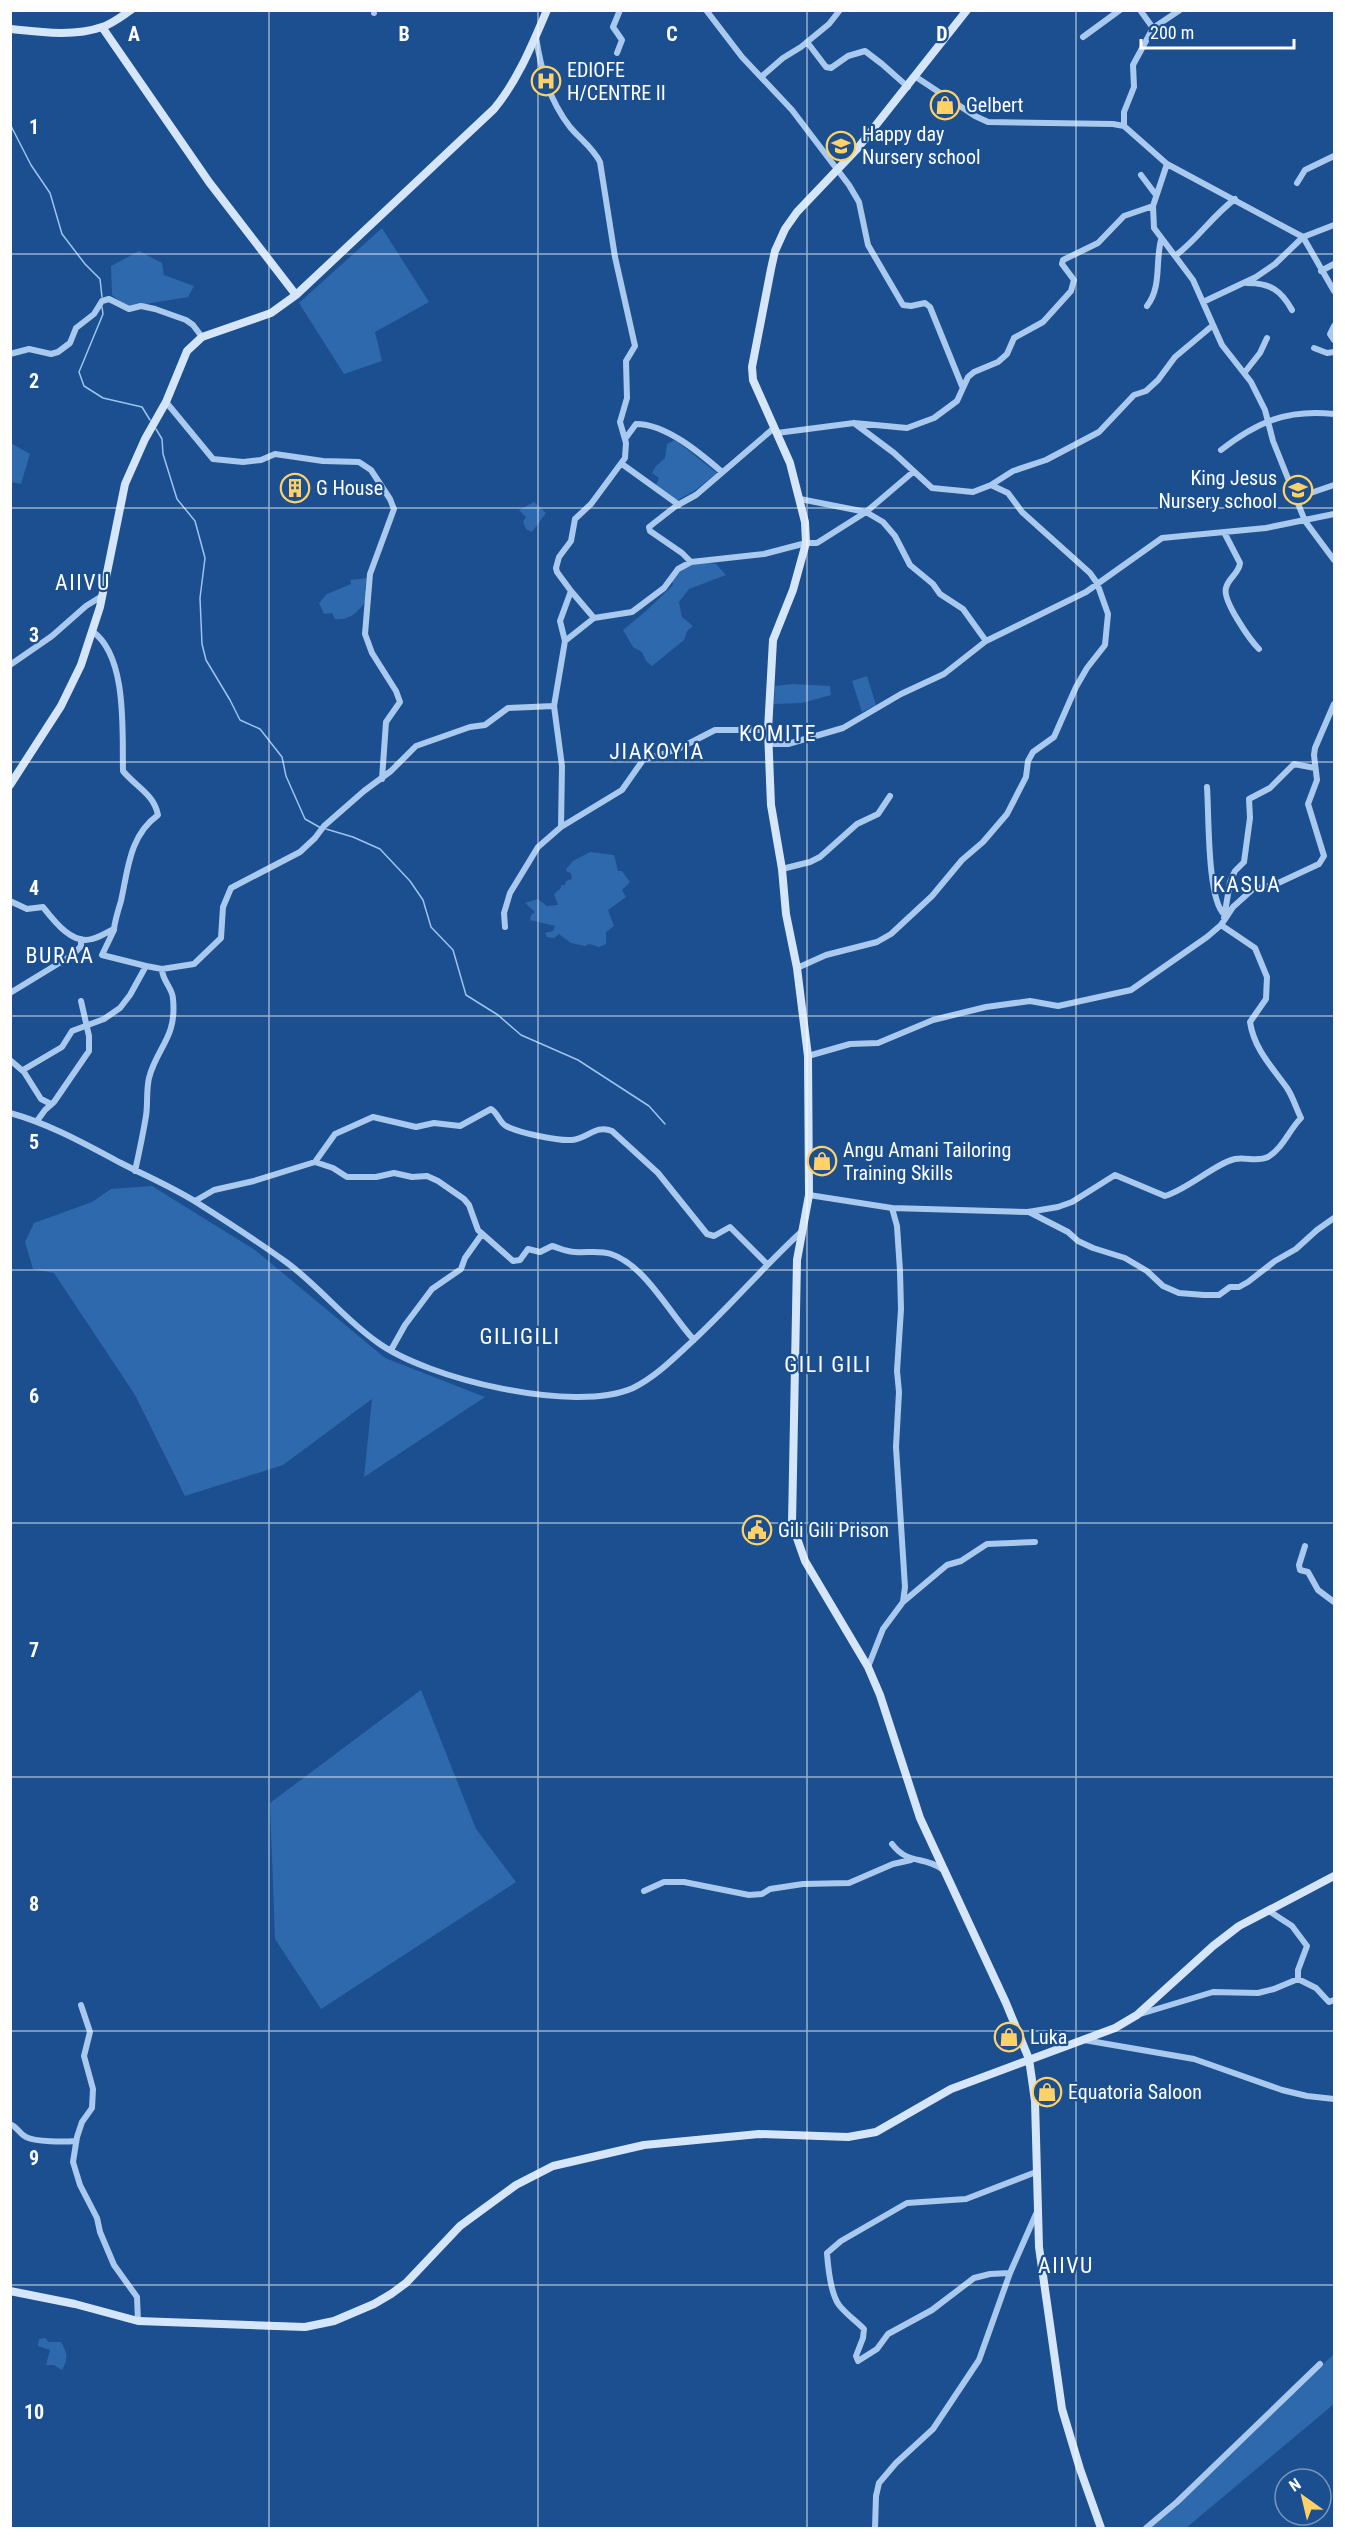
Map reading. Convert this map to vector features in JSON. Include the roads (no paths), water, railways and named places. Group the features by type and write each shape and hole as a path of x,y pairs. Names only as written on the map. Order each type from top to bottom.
{"street":[{"path":"10,29 46,33 102,27 132,10"},
{"path":"10,785 75,680 102,596 126,484 188,351 202,337 271,313 296,295 494,109 514,83 547,10"},
{"path":"617,53 622,40 613,27 620,10"},
{"path":"706,10 717,27 792,110 838,171 859,202 868,245 900,301 908,306 925,303 930,307 962,386"},
{"path":"761,77 807,42 840,10"},
{"path":"968,10 838,171 797,212 785,229 775,251 752,367 753,380 790,463 805,522 806,543 793,590 773,640 768,730 771,805 782,869 786,914 797,968 808,1056 810,1195 801,1232 798,1260 792,1524 805,1561 868,1667 880,1695 920,1818 1006,2003 1029,2059 1035,2101 1036,2214 1042,2277 1062,2409 1101,2529"},
{"path":"1083,38 1120,10"},
{"path":"1140,10 1153,28"},
{"path":"1124,126 1124,112 1134,87 1132,67 1153,28 1180,10"},
{"path":"102,27 209,182 296,295"},
{"path":"536,36 541,71 548,89 571,128 595,153 603,174 615,257 634,346 626,361 627,398 620,422 626,452 622,464 573,523 570,541 559,557 556,568 571,591 594,618"},
{"path":"807,42 826,68 834,66 848,56 865,51 908,87"},
{"path":"916,77 975,116 988,122 1124,126 1167,164 1303,237 1321,271 1335,291"},
{"path":"1297,183 1305,170 1335,156"},
{"path":"1167,164 1153,206 1153,222 1161,240 1189,274 1212,327 1225,350 1245,372 1258,395 1273,441 1305,521 1335,560"},
{"path":"1141,175 1156,195"},
{"path":"1175,256 1195,240 1217,214 1235,199"},
{"path":"691,562 649,529 679,505 696,495 776,430 854,423 907,428 940,415 957,401 962,386 974,372 1004,358 1014,338 1038,326 1071,291 1074,280 1062,264 1063,261 1098,243 1124,216 1153,206"},
{"path":"1203,303 1247,283 1275,264 1303,237 1335,225"},
{"path":"1147,306 1156,291 1161,240"},
{"path":"1321,271 1335,264"},
{"path":"1247,283 1261,283 1273,287 1285,297 1292,310"},
{"path":"10,354 30,349 51,354 58,352 70,342 76,328 94,314 102,301 109,299 127,308 148,308 186,320 202,337"},
{"path":"1335,326 1330,334 1335,340"},
{"path":"854,423 894,453 926,484 937,490 973,492 1013,471 1046,460 1089,439 1134,395 1152,387 1175,357 1212,327"},
{"path":"1245,372 1260,353 1267,338"},
{"path":"1314,348 1327,353 1335,352"},
{"path":"166,402 213,459 243,462 261,460 275,454 322,461 358,462 371,470 390,499 394,509 370,574 365,618 365,634 369,647 396,691 400,702 386,722 382,779"},
{"path":"1221,450 1251,428 1268,422 1297,415 1335,414"},
{"path":"625,439 636,424 642,424 674,436 722,472"},
{"path":"622,464 679,505"},
{"path":"565,641 594,618 632,612 664,588 678,568 691,562 764,554 806,543 818,543 866,512 913,472"},
{"path":"797,968 826,956 871,945 891,934 932,896 962,860 1003,820 1026,777 1028,762 1033,752 1054,738 1076,687 1087,668 1106,645 1108,614 1097,584 1085,567 1022,512 1008,493 991,484"},
{"path":"1296,498 1335,485"},
{"path":"800,499 866,512 887,526 902,547 910,565 933,584 940,594 963,609 986,641"},
{"path":"769,744 788,744 843,728 901,694 944,674 986,641 1071,601 1162,538 1225,534 1335,514"},
{"path":"1225,534 1240,563 1239,568 1228,582 1225,594 1243,630 1259,649"},
{"path":"561,827 562,766 554,706 565,641 560,621 571,591"},
{"path":"10,665 52,636 86,606 102,596"},
{"path":"92,631 107,646 115,669 124,735 123,771 142,787 154,804 158,816 147,824 137,838 125,877 114,929 102,955 162,969 194,964 221,938 223,907 231,888 300,852 315,838 321,828 364,791 382,779 416,747 470,727 485,725 508,708 554,706"},
{"path":"10,655 19,659"},
{"path":"808,1056 850,1044 878,1043 933,1020 986,1007 1030,1001 1059,1006 1131,990 1174,961 1223,919 1253,889 1274,885 1319,864 1323,859 1323,849 1308,807 1317,780 1315,748 1335,704"},
{"path":"505,927 505,907 516,880 543,841 561,827 622,790 643,760 650,756 670,752 715,730 768,730"},
{"path":"1223,919 1230,882 1235,871 1244,862 1250,818 1249,799 1270,788 1294,764 1315,768"},
{"path":"810,1195 892,1208 1028,1212 1072,1202 1115,1175 1160,1195 1170,1194 1195,1183 1233,1160 1267,1157 1282,1144 1301,1118 1288,1089 1260,1052 1252,1035 1250,1022 1266,999 1268,981 1255,948 1223,919 1217,907 1212,879 1207,787"},
{"path":"782,869 820,857 857,824 878,814 890,796"},
{"path":"10,901 27,909 43,907 62,928 81,939 91,940 114,929"},
{"path":"10,993 74,954 81,946 81,939"},
{"path":"23,1070 39,1058 62,1047 72,1031 107,1017 125,1003 146,966"},
{"path":"135,1171 146,1116 148,1081 168,1040 172,1023 173,997 162,977 162,969"},
{"path":"37,1121 89,1051 90,1041 81,1001"},
{"path":"10,1060 23,1070 41,1099 51,1104"},
{"path":"315,1162 335,1134 373,1117 416,1127 434,1123 460,1126 487,1111 494,1110 505,1126 569,1140 605,1128 617,1135 658,1173 707,1234 714,1236 730,1227 767,1264"},
{"path":"10,1113 37,1121 88,1145 195,1201 286,1262 363,1331 407,1359 454,1376 515,1391 561,1397 608,1395 632,1388 648,1380 694,1340 801,1232"},
{"path":"195,1201 214,1190 254,1181 315,1162 333,1168 347,1177 376,1177 389,1173 412,1177 427,1176 464,1199 482,1234 513,1261 520,1260 528,1249 540,1252 552,1246 574,1252 602,1252 617,1257 641,1276 694,1340"},
{"path":"892,1208 897,1226 900,1271 896,1447 904,1569 903,1602"},
{"path":"1028,1212 1068,1232 1093,1248 1125,1258 1148,1271 1163,1286 1179,1293 1204,1295 1219,1295 1230,1287 1239,1287 1275,1261 1296,1250 1317,1230 1335,1218"},
{"path":"391,1350 405,1324 432,1288 461,1269 465,1258 482,1234"},
{"path":"868,1667 883,1629 903,1602 947,1565 961,1561 987,1544 1035,1542"},
{"path":"1305,1546 1299,1565 1300,1570 1308,1572 1318,1590 1335,1602"},
{"path":"892,1844 911,1860"},
{"path":"644,1891 657,1884 671,1881 699,1884 742,1895 762,1894 770,1889 803,1884 849,1883 893,1864 911,1860 928,1861 943,1870"},
{"path":"10,2291 138,2320 321,2325 374,2304 391,2294 406,2283 469,2219 516,2185 553,2166 644,2145 759,2134 848,2137 876,2132 951,2089 1115,2028 1137,2015 1213,1946 1239,1926 1335,1876"},
{"path":"1269,1911 1292,1926 1307,1946 1298,1970 1298,1979"},
{"path":"1137,2015 1213,1992 1257,1993 1298,1979 1316,1988 1329,2002 1335,2000"},
{"path":"81,2005 90,2032 84,2056 93,2089 92,2108 82,2122 75,2140 73,2162 80,2185 97,2218 100,2232 114,2265 137,2297 138,2320"},
{"path":"1083,2040 1194,2059 1282,2090 1332,2099 1335,2092"},
{"path":"10,2124 24,2137 58,2143 75,2140"},
{"path":"1010,2273 974,2278 924,2315 888,2334 877,2349 858,2361 856,2356 864,2329 838,2304 831,2290 832,2279 827,2253 841,2241 907,2203 966,2199 1036,2172"},
{"path":"875,2529 876,2496 879,2483 896,2463 933,2429 979,2360 1010,2273 1036,2214"},
{"path":"1146,2529 1320,2364"}],"waterway":[{"path":"10,124 31,165 50,193 62,234 100,279 102,297"},
{"path":"102,307 103,314 79,372 84,386 103,398 142,407 150,420"},
{"path":"156,429 162,439 163,454 177,499 195,521 205,558 200,598 202,644 206,660 240,720 260,729 282,757 286,776 305,819 321,828"},
{"path":"326,829 353,837 380,849 410,881 423,900 431,927 453,950 466,995 498,1015 521,1035 578,1060 649,1106 665,1124"}],"place":[{"name":"EDIOFE H/CENTRE II","path":"546,81"},
{"name":"Gelbert","path":"945,105"},
{"name":"Happy day Nursery school","path":"841,146"},
{"name":"G House","path":"295,488"},
{"name":"King Jesus Nursery school","path":"1298,490"},
{"name":"Angu Amani Tailoring Training Skills","path":"822,1161"},
{"name":"Gili Gili Prison","path":"757,1530"},
{"name":"Luka","path":"1009,2037"},
{"name":"Equatoria Saloon","path":"1047,2092"}],"district":[{"name":"AIIVU","path":"83,582"},
{"name":"KOMITE","path":"778,733"},
{"name":"JIAKOYIA","path":"657,751"},
{"name":"KASUA","path":"1247,884"},
{"name":"BURAA","path":"60,955"},
{"name":"GILIGILI","path":"520,1336"},
{"name":"GILI GILI","path":"828,1364"},
{"name":"AIIVU","path":"1066,2265"}]}
